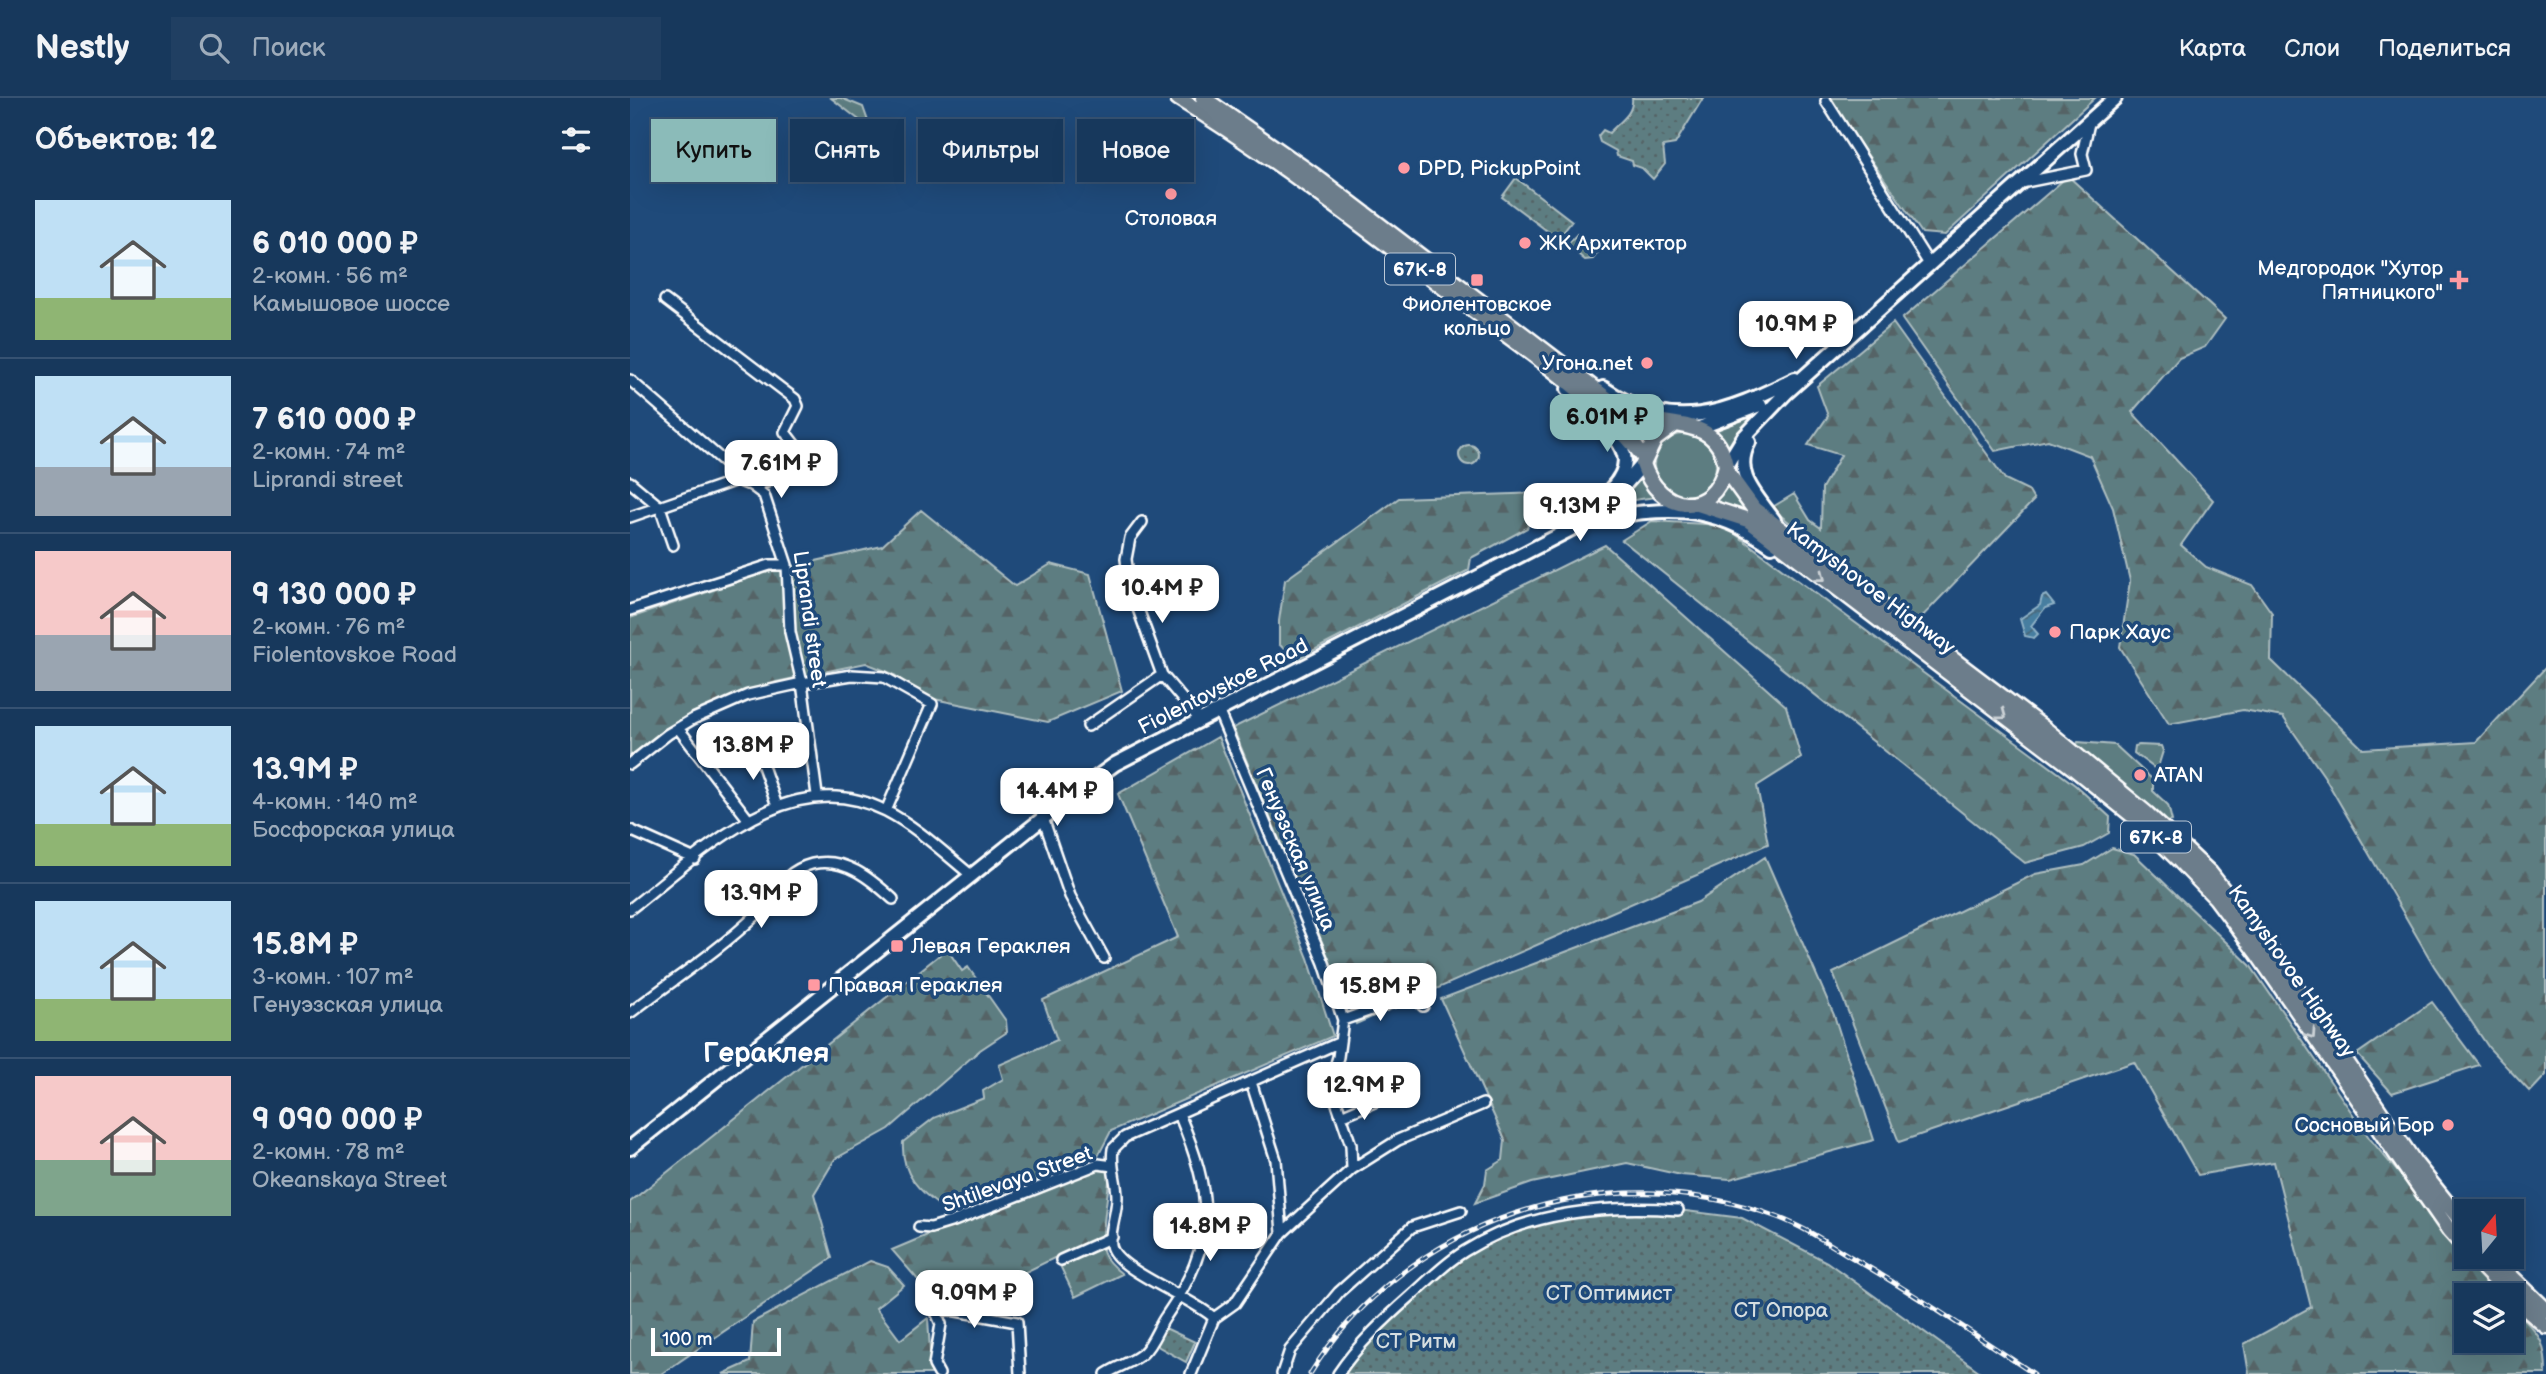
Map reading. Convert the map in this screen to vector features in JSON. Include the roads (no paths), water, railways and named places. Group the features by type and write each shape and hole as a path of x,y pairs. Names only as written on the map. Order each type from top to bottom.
{"main road":[{"name":"67К-8","path":"1178,98 1236,134 1335,205 1551,370 1612,418 1644,462 1651,485 1673,502 1695,503"},
{"name":"67К-8","path":"1203,98 1315,176 1634,416 1673,426 1699,428 1719,446 1726,468 1754,509 1780,529"},
{"path":"1695,503 1717,487 1743,438 1786,393 2115,98"},
{"path":"1551,370 1619,440 1624,460 1624,468 1615,487 1554,537"},
{"path":"1571,371 1583,374 1615,396 1650,412 1679,418 1711,415 1756,398 1808,373"},
{"path":"1699,428 1727,419 1786,393"},
{"path":"1776,404 1750,440 1742,454 1741,464 1757,499 1780,529"},
{"path":"1644,462 1655,439 1673,426"},
{"name":"Fiolentovskoe Road","path":"630,1148 971,875 1115,764 1585,522 1600,513 1644,462"},
{"name":"Fiolentovskoe Road","path":"1600,513 1673,502"},
{"name":"Kamyshovoe Highway","path":"1695,503 1748,520 2076,769 2137,819 2199,880 2257,953 2454,1236"},
{"path":"1585,522 1664,510 1721,517 1785,555 1799,560"},
{"name":"Kamyshovoe Highway","path":"1780,529 2046,730 2147,814 2210,873 2274,955 2414,1162 2454,1212"},
{"path":"2485,1269 2498,1283"},
{"path":"2503,1269 2546,1310"},
{"path":"2524,1307 2546,1326"}],"street":[{"path":"1826,101 1929,264"},
{"path":"2019,184 2086,170 2082,154 2089,121"},
{"path":"630,517 737,480 752,486 767,482 797,454 795,445 785,432 797,406 795,399 665,300"},
{"name":"Liprandi street","path":"630,380 764,495 787,565 790,632 802,682 817,795"},
{"path":"630,482 660,507 673,545"},
{"path":"1142,522 1130,538 1126,559 1129,584 1162,675 1200,720"},
{"path":"630,610 770,565 787,565"},
{"path":"630,764 678,728 748,695 802,682 852,675 884,677 932,704 886,811"},
{"path":"1088,726 1162,675"},
{"name":"Генуэзская улица","path":"1219,710 1324,963 1343,1020"},
{"path":"678,728 748,819"},
{"path":"757,749 777,806"},
{"path":"630,909 748,819 777,806 817,795 852,799 886,811 971,875"},
{"path":"1043,818 1070,896 1104,958"},
{"path":"630,830 695,859"},
{"path":"630,1013 755,916 782,879 812,864 839,864 849,868 869,877 892,898"},
{"path":"1352,1169 1351,1145 1330,1083 1338,1057 1343,1020 1413,995 1423,1006"},
{"name":"Shtilevaya Street","path":"919,1227 931,1228 954,1221 1098,1164 1113,1166 1113,1149 1117,1142 1338,1043"},
{"path":"1251,1082 1276,1160 1282,1233"},
{"path":"1341,1116 1405,1089"},
{"path":"1191,1374 1214,1318 1235,1303 1282,1233 1352,1169 1398,1140 1483,1104"},
{"path":"1106,1374 1143,1353 1181,1294 1203,1238 1207,1211 1202,1172 1179,1114"},
{"path":"1113,1166 1117,1197 1112,1237 1114,1254 1121,1263 1181,1294 1214,1318"},
{"path":"1338,1374 1378,1325 1466,1250 1527,1223 1585,1209 1629,1207 1678,1210"},
{"path":"1282,1374 1290,1350 1339,1292 1412,1227 1461,1212"},
{"path":"1061,1260 1112,1237"},
{"path":"939,1374 933,1365 941,1324 934,1307 1017,1322 1020,1374"}],"water":[{"path":"2046,595 2054,605 2045,608 2031,626 2038,634 2034,638 2025,636 2020,619 2040,605 2042,597"}],"railway":[{"path":"1310,1374 1351,1320 1400,1275 1455,1239 1516,1213 1580,1198 1646,1193 1712,1199 1787,1221 1901,1287 2034,1374"}],"place":[{"name":"DPD, PickupPoint","path":"1404,168"},
{"name":"Столовая","path":"1171,194"},
{"name":"ЖК Архитектор","path":"1525,243"},
{"name":"Фиолентовское кольцо","path":"1477,280"},
{"name":"Медгородок \"Хутор Пятницкого\"","path":"2459,280"},
{"name":"Угона.net","path":"1647,363"},
{"name":"Парк Хаус","path":"2055,632"},
{"name":"ATAN","path":"2140,775"},
{"name":"Левая Гераклея","path":"897,946"},
{"name":"Правая Гераклея","path":"814,985"},
{"name":"Сосновый Бор","path":"2448,1125"}],"district":[{"name":"Гераклея","path":"766,1052"}],"park label":[{"name":"СТ Оптимист","path":"1609,1293"},
{"name":"СТ Опора","path":"1781,1310"},
{"name":"СТ Ритм","path":"1416,1341"}]}
